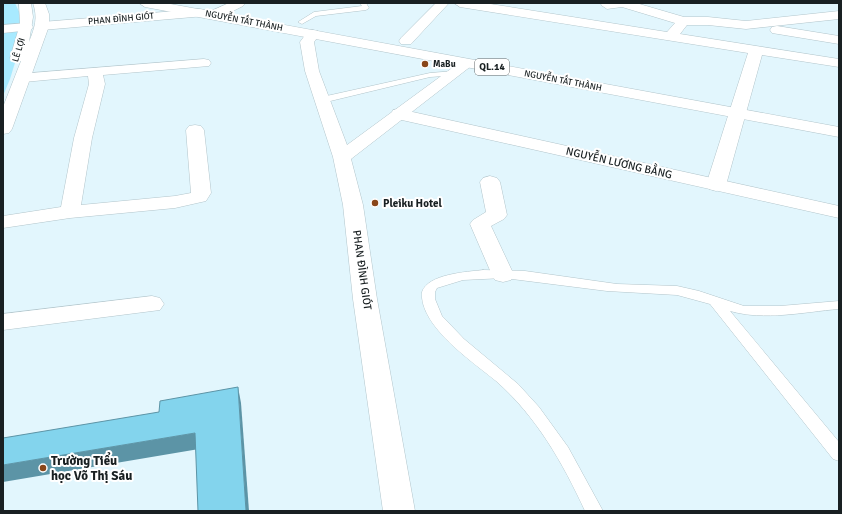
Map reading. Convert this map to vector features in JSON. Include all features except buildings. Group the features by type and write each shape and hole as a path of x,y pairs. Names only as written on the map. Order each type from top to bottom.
{"street":[{"name":"LÊ LỢI","path":"3,96 26,27 26,8 24,3"},
{"path":"3,129 24,77 42,26 43,14 39,3"},
{"name":"NGUYỄN TẤT THÀNH","path":"145,3 195,8 227,9 468,63 738,107 839,119"},
{"path":"425,3 440,6"},
{"path":"460,3 839,63"},
{"path":"607,5 623,3 683,21 708,20 839,40"},
{"path":"406,41 440,6"},
{"name":"PHAN ĐÌNH GIÓT","path":"42,26 195,8"},
{"path":"746,25 839,15"},
{"path":"671,36 683,21"},
{"path":"3,29 26,27"},
{"name":"PHAN ĐÌNH GIÓT","path":"307,28 310,64 342,157 353,205 365,299 399,511"},
{"name":"NGUYỄN TẤT THÀNH","path":"307,28 406,41 738,107 839,132"},
{"path":"716,185 756,50"},
{"path":"24,77 204,63"},
{"path":"342,157 468,63"},
{"path":"70,212 83,138 97,84 95,71"},
{"name":"NGUYỄN LƯƠNG BẰNG","path":"399,114 839,212"},
{"path":"3,222 70,212 175,202 199,197 201,193 195,130"},
{"path":"490,182 497,215 480,224 503,275"},
{"path":"3,322 152,304"}],"lane":[{"path":"307,28 314,14 366,8 363,3"},
{"path":"322,100 430,75 455,73"},
{"path":"594,511 569,463 530,406 510,385 445,327 431,309 428,299 429,290 440,282 462,276 532,276 608,287 676,291 698,295 734,308 759,311 839,305"},
{"path":"715,302 839,454"}],"shaded area":[{"path":"3,3 15,3 26,27 10,79 3,96"}],"place":[{"name":"MaBu","path":"425,64"},
{"name":"Pleiku Hotel","path":"375,203"},
{"name":"Trường Tiểu học Võ Thị Sáu","path":"43,468"}]}
